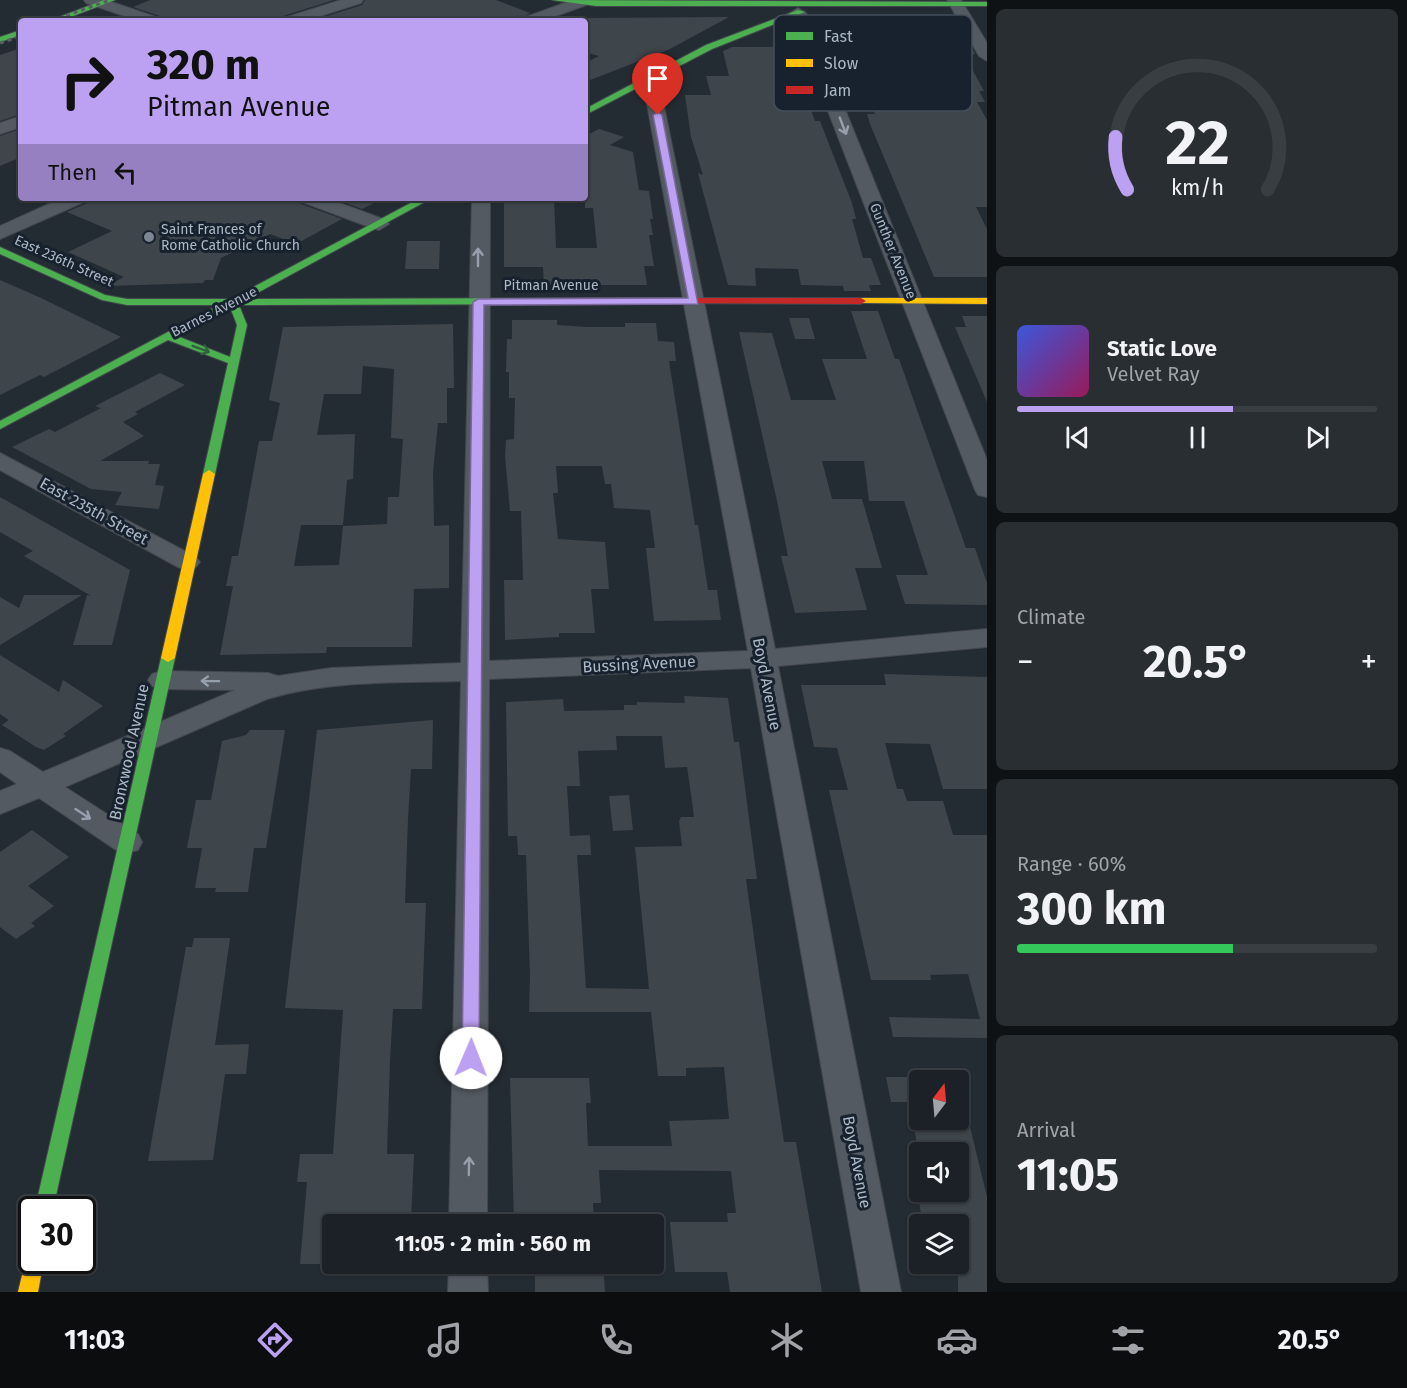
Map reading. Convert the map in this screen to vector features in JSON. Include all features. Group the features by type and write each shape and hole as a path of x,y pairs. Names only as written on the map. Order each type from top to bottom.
{"street":[{"path":"299,18 356,0"},
{"path":"556,0 987,4"},
{"path":"59,18 101,1 146,18"},
{"path":"537,18 582,2"},
{"path":"793,15 830,2"},
{"path":"955,2 963,15"},
{"path":"588,110 709,47 774,22"},
{"path":"972,31 987,56"},
{"path":"0,40 18,33"},
{"name":"Boyd Avenue","path":"650,77 763,659 881,1292"},
{"name":"Gunther Avenue","path":"837,111 987,490"},
{"path":"0,129 18,121"},
{"path":"0,233 70,201"},
{"path":"317,201 379,224"},
{"name":"Barnes Avenue","path":"0,426 421,201"},
{"path":"468,1214 481,201"},
{"name":"East 236th Street","path":"0,250 115,301"},
{"name":"Pitman Avenue","path":"115,301 233,303 987,301"},
{"name":"Bronxwood Avenue","path":"47,1196 242,325 233,303"},
{"path":"167,336 234,362"},
{"name":"East 235th Street","path":"0,460 188,562"},
{"name":"Bussing Avenue","path":"162,680 290,682 331,677 763,659 987,638"},
{"name":"Bussing Avenue","path":"0,803 251,694 290,682"},
{"path":"0,758 127,842"},
{"path":"28,1292 31,1274"},
{"path":"468,1274 468,1292"}],"building":[{"path":"150,0 334,0 281,18 162,18 133,7"},
{"path":"365,0 496,0 530,13 522,18 321,18 362,5"},
{"path":"729,17 670,49 588,81 588,62 599,56 588,53 588,18 585,18"},
{"path":"732,47 774,47 774,111 811,111 815,121 820,121 852,203 856,219 852,219 863,258 871,258 881,285 869,285 871,291 844,291 843,286 801,285 798,269 755,268 756,286 728,285 698,173 703,175 691,137 685,95 711,95 706,76 729,76 723,51"},
{"path":"18,49 18,115 0,121 0,55"},
{"path":"972,69 984,91 979,91 985,102 977,102 987,120 987,207 976,207 987,229 987,277 934,277 870,124 867,114 875,114 874,111 972,111"},
{"path":"599,129 624,137 610,145 633,152 639,190 649,191 653,235 649,235 654,266 644,266 647,285 544,285 543,267 504,267 504,201 554,201 556,248 597,248 593,208 585,208 585,201 588,201 588,134"},
{"path":"18,130 18,158 0,166 0,136"},
{"path":"86,201 300,201 301,204 342,219 296,244 270,234 221,258 213,280 205,280 203,283 107,286 124,277 68,252 112,231 67,212 85,204"},
{"path":"341,201 378,201 362,209"},
{"path":"407,241 440,241 439,269 405,269"},
{"path":"0,280 121,337 44,377 40,375 0,395"},
{"path":"851,311 878,311 895,359 899,359 966,548 975,548 987,583 987,605 905,604 896,575 928,575 904,501 869,501 864,461 822,461 832,499 862,499 882,568 855,568 867,610 795,613 781,556 788,556 739,332 772,333 791,400 836,400 822,359 867,359"},
{"path":"962,316 987,316 987,402 955,327 966,327"},
{"path":"789,318 809,318 815,339 795,339"},
{"path":"512,320 557,320 557,325 587,327 625,327 625,323 656,323 658,341 674,342 676,361 669,361 695,525 698,525 708,590 717,590 721,620 654,621 646,548 655,548 650,510 614,508 611,484 605,484 602,466 556,466 558,493 553,493 558,539 605,542 609,589 591,589 595,633 559,633 559,637 505,640 504,580 523,580 521,511 510,511 505,456 506,440 514,439 515,398 509,398 509,372 506,372 507,339 512,339"},
{"path":"453,324 454,388 447,388 447,423 438,423 433,472 434,526 449,525 449,588 414,589 412,647 327,647 326,653 220,655 233,586 226,586 232,556 238,556 259,441 272,441 280,403 269,400 283,327","holes":["363,366 394,369 391,438 403,439 399,497 388,497 387,524 343,526 339,565 294,566 301,525 343,525 347,480 353,479 355,434 317,435 324,394 361,394"]},
{"path":"160,373 185,385 135,412 138,414 123,422 144,436 100,461 149,461 148,464 160,464 155,485 164,486 159,509 115,505 122,492 91,489 12,447 49,429 55,432 101,408 95,406"},
{"path":"0,497 130,570 112,645 73,645 87,595 91,596 24,556 33,551 0,532"},
{"path":"24,595 82,595 0,645 0,597 19,608"},
{"path":"0,655 59,692 63,680 103,706 63,734 66,736 44,750 36,747 2,725 9,720 0,714"},
{"path":"884,674 987,677 987,789 943,789 930,744 885,743 897,789 903,789 907,801 943,801 953,835 987,835 987,1038 893,1037 889,1017 980,1019 968,974 930,975 931,980 871,980 829,790 848,790 837,748 814,747 801,685 886,685"},
{"path":"684,696 728,698 734,742 739,742 757,879 746,879 784,1142 796,1142 822,1292 730,1292 727,1272 675,1272 670,1222 728,1222 727,1213 736,1213 731,1171 599,1170 601,1203 593,1203 594,1214 514,1214 510,1078 589,1078 591,1103 586,1103 588,1146 672,1146 669,1121 729,1119 724,1067 686,1068 686,1076 658,1076 651,1012 529,1012 526,855 518,855 517,836 508,836 506,702 563,699 564,711 624,710 624,705 637,705 637,702 685,703","holes":["616,736 662,736 665,768 687,767 694,817 681,817 679,821 682,846 635,847 649,989 586,988 577,855 591,855 590,835 570,836 567,786 580,786 578,751 617,750"]},
{"path":"433,720 432,769 411,769 408,819 405,903 426,903 422,1009 393,1009 390,1061 387,1154 414,1154 411,1214 322,1214 322,1264 300,1264 307,1182 297,1182 300,1154 333,1154 343,1010 285,1008 317,730"},
{"path":"250,730 285,730 266,848 254,848 248,892 215,892 216,888 195,888 202,848 187,848 196,800 211,800 222,741 246,735"},
{"path":"629,795 633,830 613,831 609,796"},
{"path":"32,830 69,857 28,886 54,906 31,923 35,926 16,939 0,927 0,852"},
{"path":"194,938 230,938 215,1045 249,1044 246,1074 225,1074 213,1160 148,1161 186,947 192,947"},
{"path":"886,1077 909,1077 909,1102 891,1102"},
{"path":"969,1122 987,1197 987,1292 958,1292 958,1274 969,1274 969,1214 921,1214 919,1202 969,1202 969,1142 917,1142 914,1130 969,1130"},
{"path":"535,1274 604,1274 605,1292 535,1292"}],"railway":[{"path":"59,18 110,0"},
{"path":"0,43 18,37"}],"traffic: fast":[{"path":"61,18 111,0"},
{"path":"556,0 596,4 987,4"},
{"path":"793,15 801,12"},
{"path":"588,110 709,47 774,22"},
{"path":"0,40 18,33"},
{"path":"0,426 421,201"},
{"path":"0,250 102,297 127,302 642,301"},
{"path":"209,474 242,325 233,303"},
{"path":"167,336 234,362"},
{"path":"47,1196 168,658"}],"traffic: slow":[{"path":"861,301 987,301"},
{"path":"168,658 209,474"},
{"path":"28,1292 31,1274"}],"traffic: jam":[{"path":"642,301 861,301"}],"place":[{"name":"Saint Frances of Rome Catholic Church","path":"149,237"}],"route":[{"path":"471,1058 478,302 694,302 658,115"}]}
